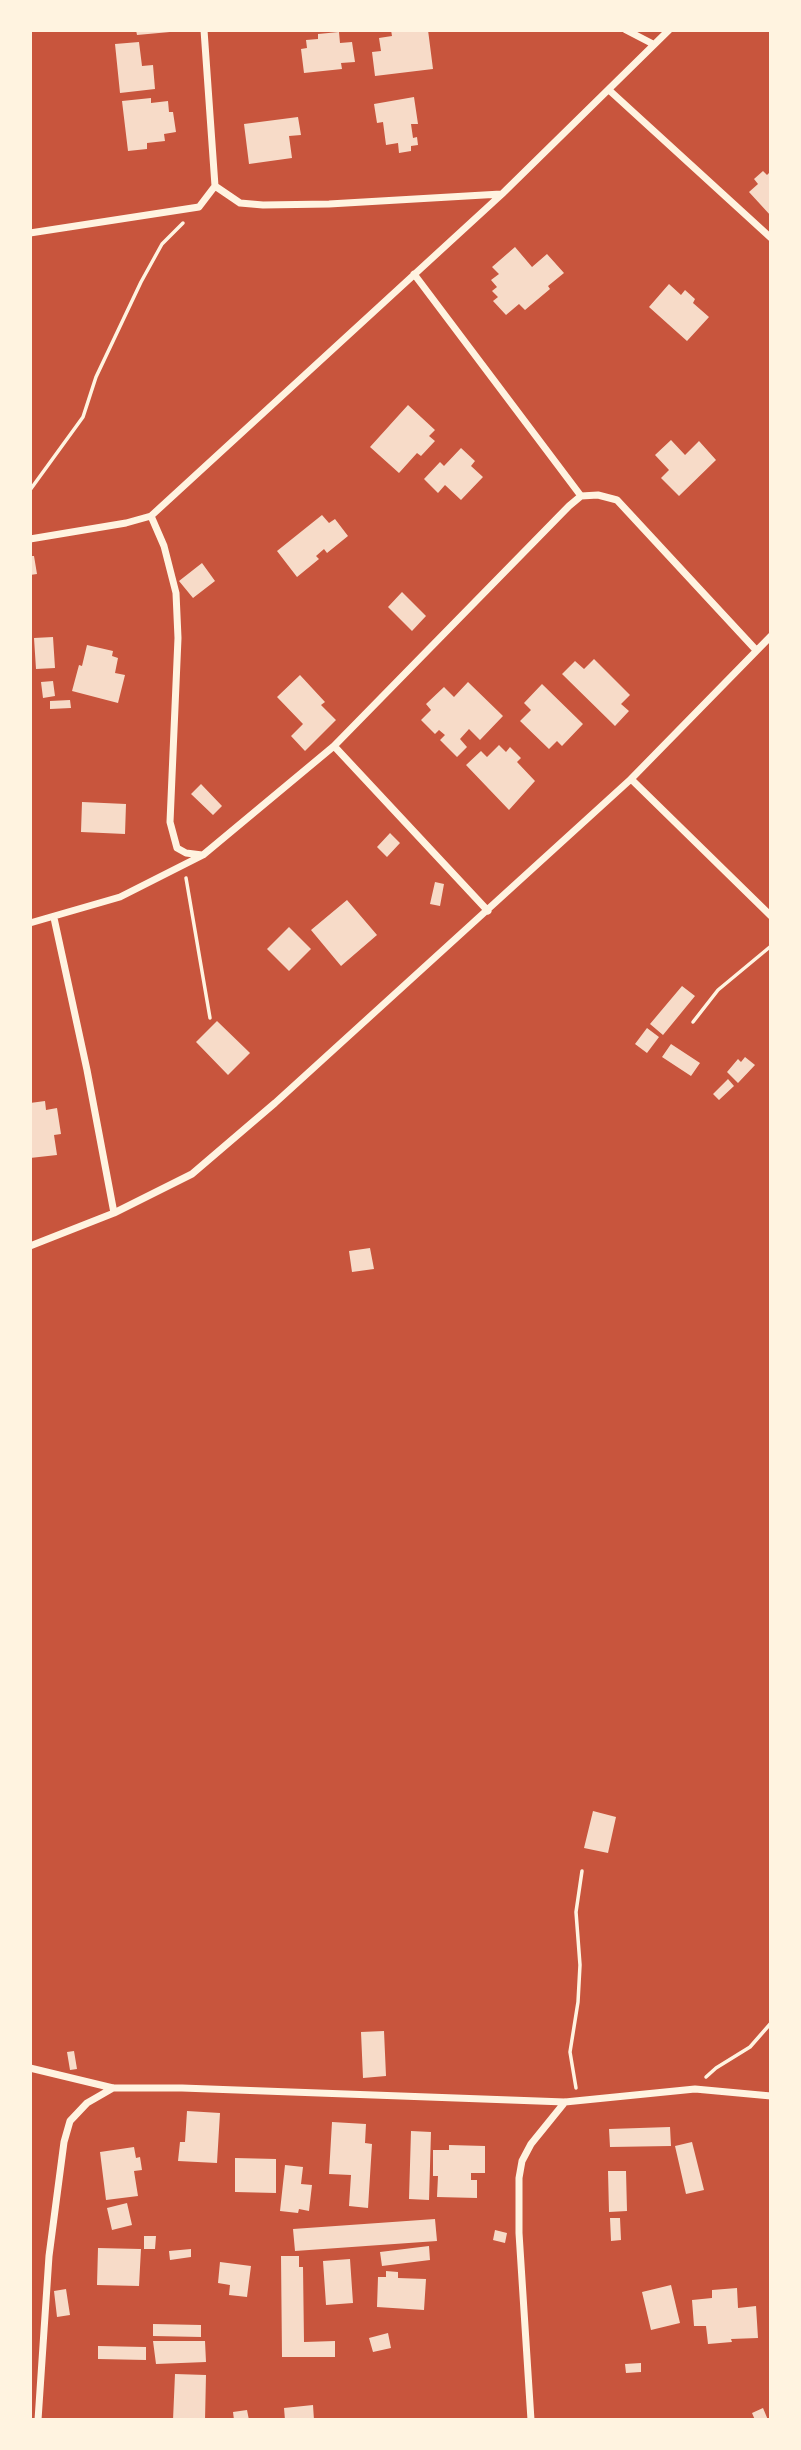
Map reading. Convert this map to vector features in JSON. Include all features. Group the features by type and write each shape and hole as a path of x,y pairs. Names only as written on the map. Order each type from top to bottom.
{"street":[{"path":"30,233 198,207 215,186 204,30"},
{"path":"626,30 653,44"},
{"path":"30,539 126,523 151,516 502,194 669,30"},
{"path":"609,90 771,238"},
{"path":"215,186 240,203 263,205 502,194"},
{"path":"414,274 581,496"},
{"path":"30,923 120,897 203,855 334,746 581,496 598,495 617,500 756,650"},
{"path":"151,516 164,546 176,593 178,638 170,822 177,848 186,853 203,855"},
{"path":"30,1246 114,1213 192,1174 275,1103 631,779 771,636"},
{"path":"334,746 488,911"},
{"path":"631,779 771,916"},
{"path":"54,918 114,1213"},
{"path":"30,2068 113,2088 182,2088 565,2102 695,2089 771,2096"},
{"path":"38,2420 49,2256 64,2141 70,2121 87,2103 113,2088"},
{"path":"531,2420 519,2234 519,2178 522,2161 531,2144 565,2102"}],"path":[{"path":"30,490 83,417 96,377 162,244 198,207"},
{"path":"184,865 210,1017"},
{"path":"693,1022 718,990 771,946"},
{"path":"579,2100 570,2052 580,1965 576,1912 583,1871"},
{"path":"695,2089 716,2068 750,2047 771,2023"}],"building":[{"path":"136,30 170,30 170,32 137,35"},
{"path":"391,30 428,30 433,69 375,76 372,52 381,51 379,38 392,36"},
{"path":"339,32 340,43 352,42 355,62 341,63 342,69 304,73 301,49 307,48 306,40 318,39 318,34"},
{"path":"139,42 142,66 153,65 155,89 120,93 115,44"},
{"path":"414,97 418,124 411,124 413,138 417,137 418,145 411,146 411,151 399,153 398,143 386,145 383,122 377,123 374,104"},
{"path":"151,98 151,103 168,101 176,132 164,134 165,141 147,143 147,149 128,151 122,101"},
{"path":"298,117 301,135 289,136 292,158 249,164 244,124"},
{"path":"763,171 767,175 771,171 771,216 749,192 758,184 754,179"},
{"path":"515,247 532,267 547,254 564,273 525,310 519,304 506,315 493,301 498,297 492,291 497,287 491,280 499,274 492,267"},
{"path":"669,284 681,295 685,290 695,299 693,303 709,317 687,341 649,307"},
{"path":"408,405 435,430 429,436 435,441 421,456 417,453 399,473 370,447"},
{"path":"671,440 685,455 699,441 716,460 679,496 661,478 669,470 655,455"},
{"path":"461,448 475,461 471,466 483,477 461,500 445,485 438,493 424,479 440,462 444,466"},
{"path":"322,515 329,523 335,519 348,536 327,553 324,549 316,556 319,559 297,577 277,551"},
{"path":"30,556 34,556 37,574 30,575"},
{"path":"202,563 215,581 193,598 179,581"},
{"path":"402,592 426,616 412,631 388,607"},
{"path":"53,637 55,668 36,669 34,638"},
{"path":"87,645 113,651 112,656 118,658 115,673 125,675 118,703 72,691"},
{"path":"594,659 630,695 621,704 629,711 615,726 562,674 575,661 584,669"},
{"path":"300,675 325,702 321,705 336,720 305,751 291,736 303,724 277,697"},
{"path":"53,681 55,696 43,698 41,682"},
{"path":"468,682 503,716 480,740 469,729 460,739 467,747 457,757 440,740 445,735 439,730 435,734 421,720 431,710 426,704 444,687 454,697"},
{"path":"542,684 583,724 562,746 557,741 549,749 520,721 531,710 524,703"},
{"path":"70,700 71,708 50,709 50,701"},
{"path":"499,745 506,752 510,747 521,758 517,762 535,781 509,810 466,765 481,751 487,757"},
{"path":"201,784 222,806 213,815 191,794"},
{"path":"82,802 126,804 125,834 81,832"},
{"path":"390,833 400,843 387,857 377,847"},
{"path":"435,882 444,884 440,906 430,904"},
{"path":"347,900 377,935 341,966 311,930"},
{"path":"289,927 311,949 289,971 267,949"},
{"path":"682,986 695,996 663,1035 650,1024"},
{"path":"217,1021 250,1053 228,1075 196,1042"},
{"path":"647,1028 659,1037 647,1053 635,1044"},
{"path":"671,1044 700,1063 691,1076 662,1057"},
{"path":"745,1057 755,1065 738,1083 727,1072 738,1059 741,1062"},
{"path":"728,1079 734,1086 719,1100 713,1094"},
{"path":"45,1101 46,1110 57,1108 61,1134 54,1135 57,1155 30,1158 30,1103"},
{"path":"370,1248 374,1269 352,1272 349,1251"},
{"path":"593,1811 616,1817 608,1853 584,1848"},
{"path":"384,2031 386,2076 363,2078 361,2032"},
{"path":"74,2051 77,2069 70,2070 67,2052"},
{"path":"187,2111 220,2113 217,2163 178,2161 180,2142 185,2142"},
{"path":"332,2122 366,2124 365,2143 372,2144 368,2208 349,2206 351,2175 329,2174"},
{"path":"670,2127 671,2146 610,2147 609,2129"},
{"path":"411,2131 431,2132 429,2200 409,2199"},
{"path":"692,2142 704,2190 686,2194 675,2146"},
{"path":"449,2145 485,2146 485,2173 471,2173 471,2180 477,2180 477,2198 437,2197 438,2176 433,2176 433,2150 449,2150"},
{"path":"134,2147 136,2158 140,2157 142,2170 134,2171 138,2196 106,2200 100,2152"},
{"path":"235,2158 276,2159 276,2193 235,2192"},
{"path":"285,2165 303,2167 301,2184 312,2185 309,2211 280,2211"},
{"path":"608,2171 626,2171 627,2211 609,2212"},
{"path":"127,2203 132,2225 112,2230 107,2208"},
{"path":"610,2218 620,2218 621,2240 611,2241"},
{"path":"435,2219 437,2241 295,2251 293,2229"},
{"path":"495,2230 507,2233 505,2243 493,2240"},
{"path":"144,2236 156,2236 155,2249 144,2249"},
{"path":"429,2246 430,2260 382,2266 380,2252"},
{"path":"98,2248 141,2249 139,2286 97,2285"},
{"path":"191,2249 191,2257 170,2260 169,2251"},
{"path":"281,2256 299,2256 299,2267 303,2267 304,2342 335,2341 335,2357 282,2357"},
{"path":"350,2259 353,2303 326,2305 323,2261"},
{"path":"220,2262 251,2266 247,2297 229,2295 230,2285 218,2283"},
{"path":"386,2271 398,2272 398,2278 426,2279 424,2310 377,2307 378,2277 386,2277"},
{"path":"671,2285 680,2323 651,2330 642,2292"},
{"path":"737,2288 738,2308 756,2306 758,2338 731,2339 732,2342 708,2344 706,2326 694,2326 692,2300 712,2298 712,2290"},
{"path":"66,2289 70,2315 57,2317 54,2291"},
{"path":"153,2324 201,2325 201,2337 153,2336"},
{"path":"388,2333 391,2348 373,2352 369,2338"},
{"path":"153,2341 205,2341 206,2362 156,2364"},
{"path":"98,2346 146,2347 146,2360 98,2359"},
{"path":"641,2363 641,2372 626,2373 625,2364"},
{"path":"175,2374 206,2375 205,2420 173,2420"},
{"path":"313,2405 314,2420 285,2420 284,2408"},
{"path":"763,2408 768,2420 755,2420 752,2413"},
{"path":"247,2410 249,2420 234,2420 233,2412"}]}
